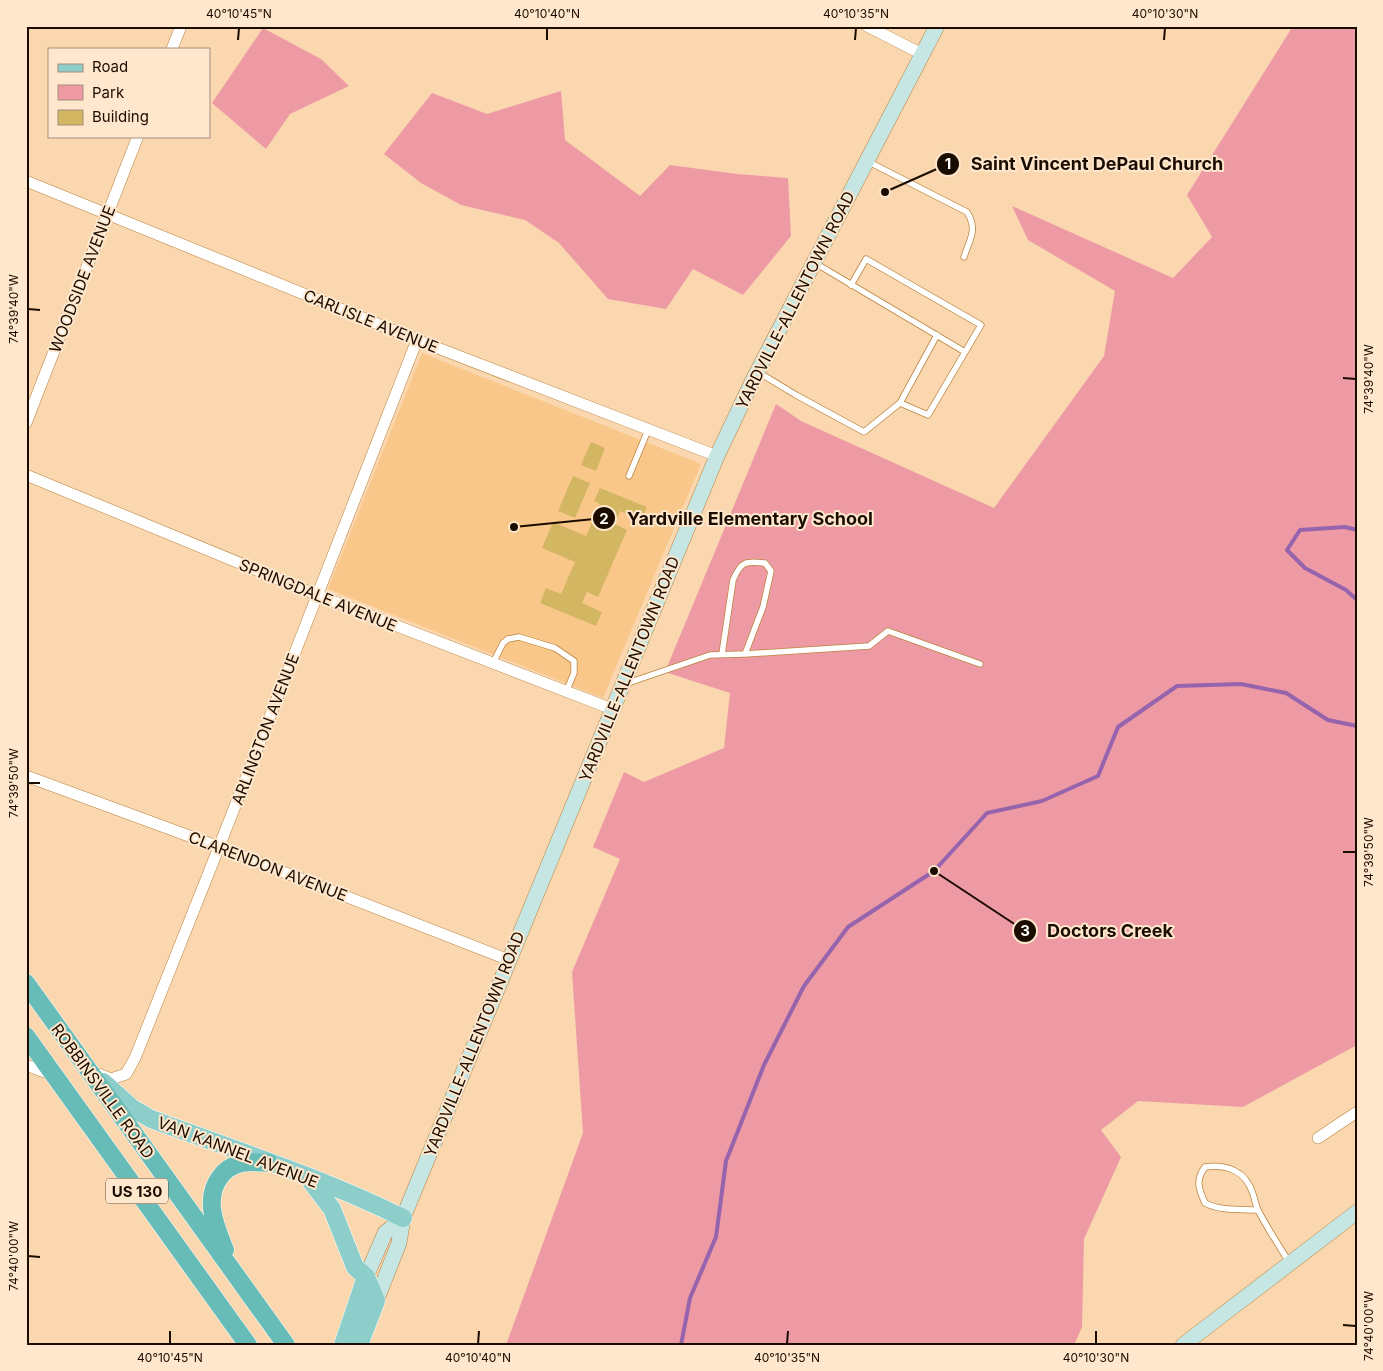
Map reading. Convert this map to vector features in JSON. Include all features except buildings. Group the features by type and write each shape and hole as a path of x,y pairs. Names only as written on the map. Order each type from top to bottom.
{"highway":[{"name":"ROBBINSVILLE ROAD","path":"26,983 286,1345"},
{"name":"ROBBINSVILLE ROAD","path":"26,1036 248,1345"},
{"path":"242,1285 230,1263 219,1236 211,1208 211,1196 215,1184 232,1166 243,1162 269,1163"}],"main road":[{"name":"YARDVILLE-ALLENTOWN ROAD","path":"359,1345 399,1242 403,1218 717,456 757,371 937,26"},
{"name":"VAN KANNEL AVENUE","path":"85,1065 121,1100 151,1119 308,1177 403,1218"},
{"path":"308,1177 332,1209 355,1267 366,1277 376,1301"},
{"path":"1184,1345 1357,1212"},
{"name":"YARDVILLE-ALLENTOWN ROAD","path":"343,1345 366,1277 385,1234 403,1218"}],"street":[{"path":"172,48 181,26"},
{"path":"867,26 922,54"},
{"name":"WOODSIDE AVENUE","path":"26,423 137,138"},
{"name":"CARLISLE AVENUE","path":"26,181 417,340 717,456"},
{"name":"ARLINGTON AVENUE","path":"85,1065 111,1079 126,1074 135,1058 417,340"},
{"name":"SPRINGDALE AVENUE","path":"26,474 317,595 612,709"},
{"name":"CLARENDON AVENUE","path":"26,776 219,847 508,960"},
{"path":"26,1065 54,1075"},
{"path":"1318,1138 1357,1112"}],"lane":[{"path":"866,161 967,212 972,220 974,229 964,256"},
{"path":"852,285 866,259 980,324 928,415 900,403"},
{"path":"813,262 965,352"},
{"path":"757,371 796,395 864,432 900,403 937,335"},
{"path":"629,476 648,430"},
{"path":"722,654 733,580 738,568 751,562 765,563 771,571 763,606 745,654"},
{"path":"621,686 710,655 870,646 888,631 980,664"},
{"path":"493,663 503,643 519,637 555,648 574,661 574,673 566,692"},
{"path":"1257,1210 1224,1209 1212,1207 1204,1203 1198,1184 1199,1174 1205,1167 1216,1166 1230,1168 1242,1174 1250,1184 1257,1210 1290,1264"}],"shaded area":[{"path":"422,353 701,464 603,698 328,589"}],"green space":[{"path":"1293,26 1357,26 1357,1045 1243,1107 1138,1101 1101,1130 1121,1157 1084,1239 1082,1327 1074,1345 506,1345 583,1133 572,972 620,859 593,847 624,772 644,782 724,748 730,693 665,672 776,404 801,421 994,508 1104,356 1115,291 1028,240 1012,206 1173,278 1212,237 1187,195"},
{"path":"263,28 321,59 349,86 290,114 266,149 212,103"},
{"path":"561,91 565,140 640,196 670,165 737,174 788,178 791,236 743,295 693,269 666,309 608,299 559,243 525,220 461,205 421,183 384,154 432,93 487,114"}],"waterway":[{"path":"1357,530 1345,527 1300,530 1287,550 1305,568 1346,590 1357,600"},
{"path":"681,1345 690,1298 716,1237 726,1161 764,1065 804,986 848,927 934,871 987,813 1042,801 1098,776 1118,727 1177,686 1241,684 1286,693 1328,720 1357,726"}],"place":[{"name":"Saint Vincent DePaul Church","path":"885,192"},
{"name":"Yardville Elementary School","path":"514,527"},
{"name":"Doctors Creek","path":"934,871"}]}
